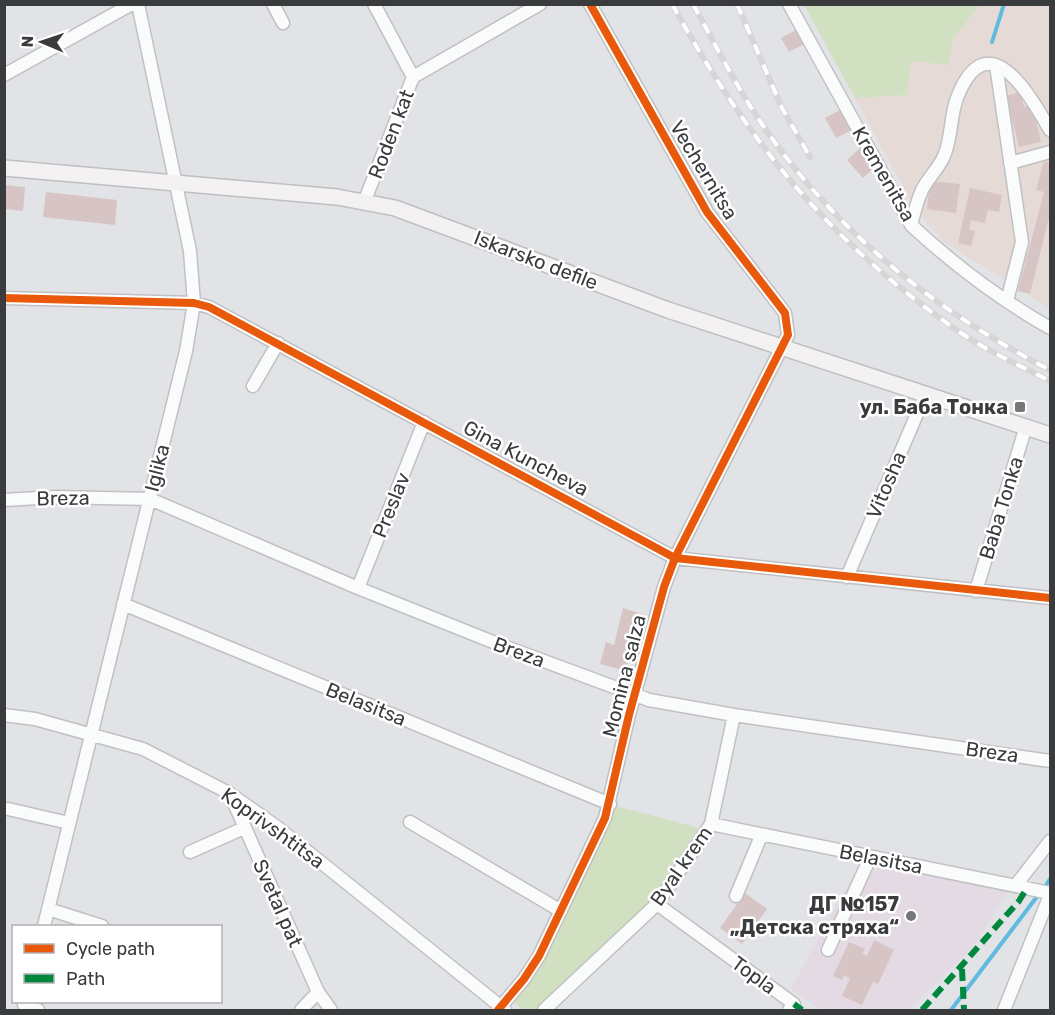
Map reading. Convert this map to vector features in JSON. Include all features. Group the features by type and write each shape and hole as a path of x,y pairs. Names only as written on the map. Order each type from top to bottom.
{"main road":[{"name":"Iskarsko defile","path":"4,168 365,200 428,219 668,310 1050,435"}],"street":[{"path":"4,75 132,4"},
{"name":"Iglika","path":"44,925 186,351 194,303 190,250 138,4"},
{"path":"273,4 283,23"},
{"name":"Roden kat","path":"365,200 413,77 374,4"},
{"path":"413,77 540,4"},
{"name":"Vechernitsa","path":"590,4 707,212 785,313 788,335 782,347"},
{"name":"Kremenitsa","path":"789,4 912,225 937,249 1007,301 1050,328"},
{"path":"996,65 1022,242 1007,301"},
{"path":"912,225 922,189 945,154 957,98 970,75 982,66 996,65 1009,71 1022,84 1050,130"},
{"path":"1010,164 1050,152"},
{"name":"Gina Kuncheva","path":"4,298 194,303 209,307 675,558 1050,598"},
{"path":"253,386 278,343"},
{"name":"Momina salza","path":"501,1009 539,956 610,804 635,694 664,587 675,558 782,347"},
{"name":"Vitosha","path":"847,577 926,393"},
{"name":"Preslav","path":"358,588 424,422"},
{"name":"Baba Tonka","path":"976,591 1026,426"},
{"name":"Breza","path":"4,500 56,496 150,499 358,588 498,644 664,704 1050,761"},
{"name":"Belasitsa","path":"123,604 610,804"},
{"name":"Koprivshtitsa","path":"4,715 92,733 143,748 229,793 277,827 501,1009"},
{"name":"Byal krem","path":"544,1011 657,904 711,824 734,715"},
{"name":"Svetal pat","path":"229,793 318,992 331,1011"},
{"path":"8,809 69,823"},
{"path":"410,822 561,911"},
{"name":"Belasitsa","path":"711,824 870,858 1016,885 1050,894"},
{"path":"190,852 244,828"},
{"path":"736,896 761,836"},
{"path":"1016,885 1050,841"},
{"path":"828,950 870,858"},
{"path":"1004,1011 1050,894"},
{"name":"Topla","path":"657,904 792,1007"},
{"path":"48,909 96,925"},
{"path":"301,1011 318,992"},
{"path":"24,1006 38,1011"}],"shaded area":[{"path":"980,5 1050,5 1050,308 944,242 914,208 855,98 907,95 910,61 948,65 953,39"},
{"name":"ДГ №157 „Детска стряха“","path":"861,860 1010,887 975,945 909,1010 822,1010 791,989"}],"green space":[{"path":"804,5 980,5 953,39 948,65 911,61 907,95 855,98"},
{"path":"616,806 699,828 654,900 537,1010 523,1010 513,1001 541,967"}],"building":[{"path":"796,30 804,44 789,52 781,38"},
{"path":"1020,92 1024,107 1032,104 1041,142 1019,147 1006,96"},
{"path":"842,109 852,130 836,138 825,118"},
{"path":"860,148 876,166 863,178 847,160"},
{"path":"1044,161 1050,163 1050,214 1030,294 1018,291 1044,192 1036,190"},
{"path":"930,181 960,184 956,213 927,209"},
{"path":"4,185 25,187 23,211 4,209"},
{"path":"970,188 1002,195 999,212 988,210 985,223 971,220 969,230 975,231 971,246 958,243"},
{"path":"46,192 117,200 115,225 43,217"},
{"path":"623,608 645,615 639,635 634,634 626,671 600,664 606,642 614,645"},
{"path":"745,893 767,909 742,944 720,928"},
{"path":"874,940 894,950 878,984 873,982 862,1005 842,996 850,978 844,975 842,980 833,976 849,942 865,949 862,954 867,956"}],"waterway":[{"path":"992,42 1004,4"},
{"path":"1044,888 1050,879"},
{"path":"951,1010 1039,894"}],"railway":[{"path":"672,4 701,54 762,145 830,224 911,297 958,331 1050,381"},
{"path":"693,4 754,112 824,202 857,235 929,296 1008,347 1050,370"},
{"path":"737,4 782,108 810,157"}],"marked path":[{"path":"922,1010 1019,901 1027,888"},
{"path":"962,969 964,1010"},
{"path":"794,1004 802,1010"}],"cycle path":[{"path":"498,1010 524,979 539,956 605,818 629,715 664,587 675,558 788,335 785,313 707,212 590,4"},
{"path":"4,298 194,303 209,307 675,558 1050,598"}],"place":[{"name":"ул. Баба Тонка","path":"1020,407"},
{"name":"ДГ №157 „Детска стряха“","path":"911,916"}]}
